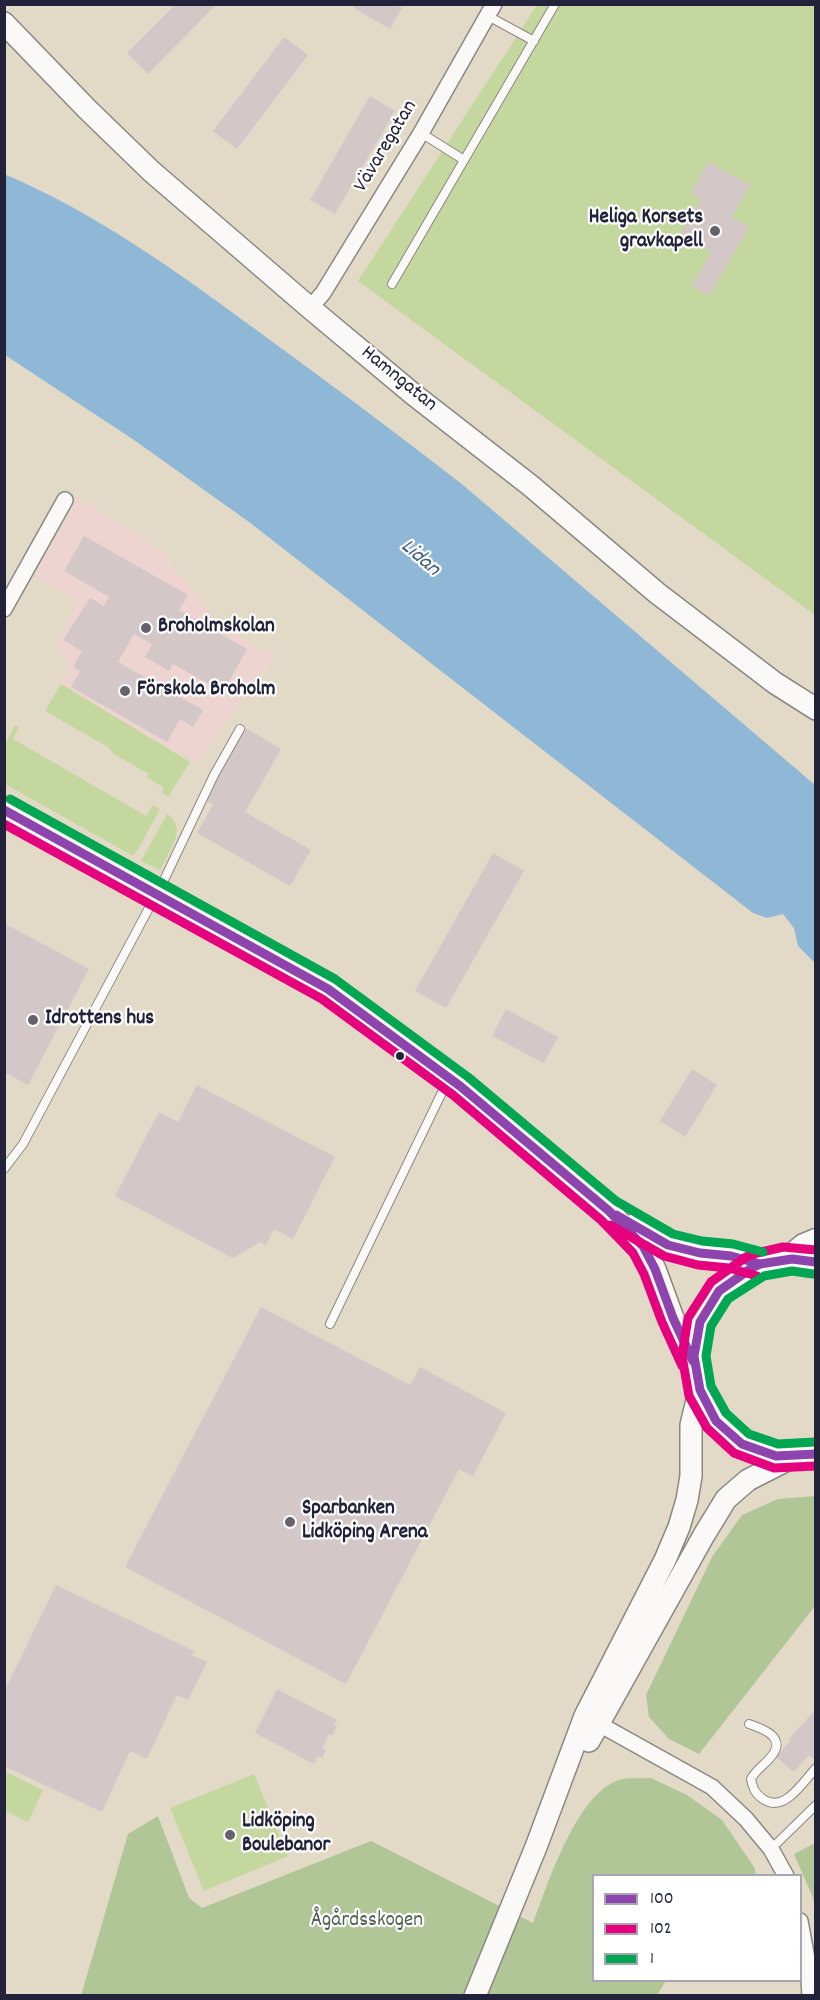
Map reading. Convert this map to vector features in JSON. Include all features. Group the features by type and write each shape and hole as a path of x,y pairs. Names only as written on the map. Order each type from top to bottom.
{"main road":[{"name":"Hamngatan","path":"4,23 144,164 310,308 412,394 531,486 657,593 775,683 816,709"},
{"path":"4,810 328,990 449,1078 609,1211 643,1246 665,1292 673,1318 693,1362 699,1392 708,1410 720,1426 736,1439 763,1452 809,1455"},
{"path":"609,1211 668,1245 700,1253 731,1256 760,1264"},
{"path":"788,1259 804,1246 816,1241"},
{"path":"693,1362 698,1326 711,1302 728,1282 760,1264 788,1259 816,1262"},
{"path":"475,1995 536,1847 679,1527 691,1476 691,1425 699,1392"},
{"path":"592,1720 726,1499 748,1480 809,1455"}],"street":[{"name":"Vävaregatan","path":"310,308 323,293 421,133 491,10"},
{"path":"4,609 65,500"},
{"path":"592,1720 712,1786 746,1819 771,1849 785,1874"},
{"path":"802,1927 810,1995"}],"lane":[{"path":"392,284 555,4"},
{"path":"491,10 534,41"},
{"path":"421,133 464,160"},
{"path":"4,1169 23,1144 156,895 214,775 240,729"},
{"path":"330,1324 449,1078"},
{"path":"749,1724 769,1731 774,1739 776,1747 772,1757 757,1770 751,1779 753,1789 770,1804 777,1804 788,1799 816,1768"},
{"path":"771,1849 815,1806"}],"shaded area":[{"name":"Broholmskolan","path":"78,498 167,554 169,566 186,582 214,619 254,645 276,655 223,726 199,763 143,734 61,684 67,673 66,663 58,648 59,637 78,603 35,575"}],"green space":[{"path":"537,5 815,5 815,615 358,281"},
{"path":"61,684 190,762 168,797 162,792 164,788 147,777 149,774 114,754 108,747 45,711"},
{"path":"15,725 19,727 13,739 146,816 153,805 160,809 133,856 5,784 5,745"},
{"path":"167,814 173,820 177,833 172,849 160,870 141,861"},
{"path":"815,1496 815,1606 699,1754 669,1739 649,1717 646,1695 712,1557 742,1515 778,1499"},
{"path":"4,1771 43,1790 28,1822 5,1811"},
{"name":"Lidköping Boulebanor","path":"254,1774 288,1856 204,1891 170,1808"},
{"name":"Ågårdsskogen","path":"651,1778 687,1795 722,1820 754,1867 756,1874 592,1874 592,1982 665,1982 657,1995 81,1996 128,1834 158,1816 189,1898 202,1908 371,1841 533,1923 555,1864 577,1821 604,1789 619,1780"},
{"path":"815,1843 815,1909 813,1898 794,1854"}],"water":[{"name":"Lidan","path":"4,174 38,189 134,244 225,307 386,426 463,485 815,785 815,963 798,946 794,928 783,914 767,918 753,913 249,522 134,440 5,355"}],"building":[{"path":"176,4 217,4 148,74 127,53"},
{"path":"356,4 396,4 402,8 390,29 354,8"},
{"path":"284,37 308,55 237,149 213,131"},
{"path":"370,96 395,111 335,214 310,200"},
{"name":"Heliga Korsets gravkapell","path":"708,162 750,185 732,217 749,227 709,296 692,286 711,252 681,234 701,199 691,193"},
{"path":"84,536 188,595 179,610 247,649 223,692 173,664 169,671 145,657 152,644 134,634 118,662 203,710 193,727 180,719 167,742 71,687 80,671 73,667 82,651 63,640 90,598 104,606 109,597 64,571"},
{"path":"246,728 281,749 245,812 311,850 290,886 197,833 213,805 205,800"},
{"path":"493,853 524,871 446,1008 415,991"},
{"name":"Idrottens hus","path":"4,923 89,969 28,1085 4,1072"},
{"path":"506,1009 558,1037 544,1063 492,1036"},
{"path":"692,1069 717,1085 685,1137 660,1121"},
{"path":"197,1085 335,1157 293,1239 274,1229 266,1245 260,1242 233,1258 115,1196 159,1112 178,1122"},
{"name":"Sparbanken Lidköping Arena","path":"261,1307 410,1385 420,1367 506,1413 473,1476 459,1469 346,1684 125,1567"},
{"path":"56,1585 194,1651 192,1655 207,1662 188,1700 177,1695 147,1759 130,1751 102,1812 4,1766 4,1692"},
{"path":"277,1689 337,1720 332,1736 329,1734 322,1748 326,1750 322,1758 318,1756 314,1764 255,1733"},
{"path":"816,1709 816,1761 809,1755 794,1772 776,1757"}],"transit line":[{"name":"1","path":"10,799 335,979 468,1077 616,1201 673,1234 702,1241 733,1244 763,1252"},
{"name":"100","path":"4,810 328,989 460,1086 609,1211 643,1246 655,1269 673,1318 693,1361"},
{"name":"102","path":"4,824 322,999 453,1095 601,1220 633,1253 682,1366"},
{"name":"100","path":"616,1215 668,1245 700,1253 731,1256 760,1264"},
{"name":"102","path":"610,1225 664,1256 698,1265 729,1268 757,1276"},
{"name":"102","path":"816,1250 783,1247 757,1253 746,1257 711,1282 688,1318 682,1356 689,1396 707,1428 734,1453 774,1468 816,1466"},
{"name":"100","path":"816,1262 792,1259 760,1264 719,1291 700,1322 694,1356 700,1390 716,1421 742,1444 776,1456 816,1454"},
{"name":"1","path":"813,1274 792,1271 764,1276 728,1299 711,1326 706,1356 711,1386 726,1413 749,1434 778,1444 815,1442"}],"place":[{"name":"Heliga Korsets gravkapell","path":"715,231"},
{"name":"Broholmskolan","path":"146,628"},
{"name":"Förskola Broholm","path":"125,691"},
{"name":"Idrottens hus","path":"33,1020"},
{"name":"Sparbanken Lidköping Arena","path":"290,1522"},
{"name":"Lidköping Boulebanor","path":"230,1835"}]}
